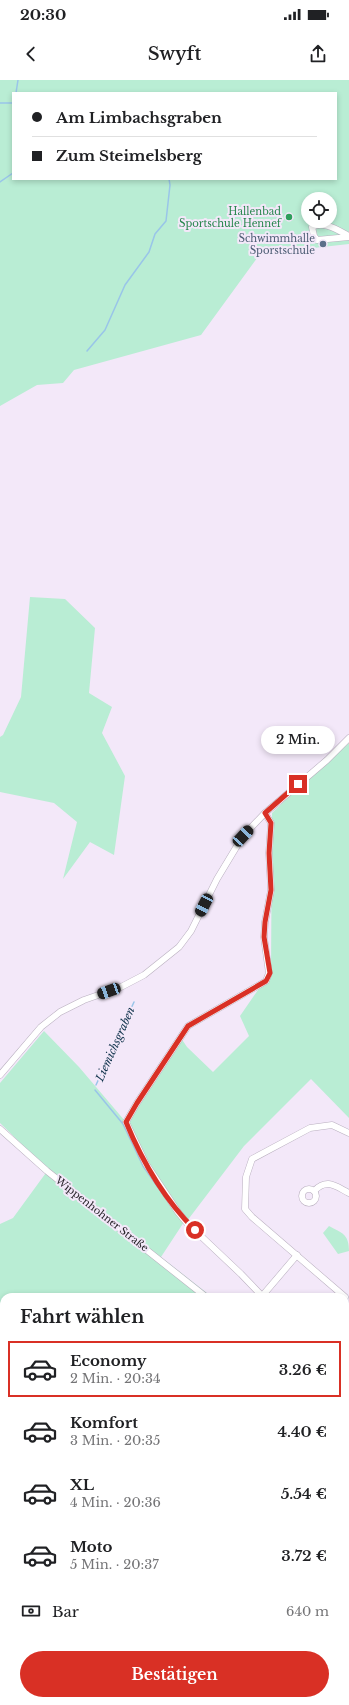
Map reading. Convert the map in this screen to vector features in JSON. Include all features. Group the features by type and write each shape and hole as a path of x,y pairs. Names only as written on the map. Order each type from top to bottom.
{"street":[{"path":"317,224 323,224 349,236 317,240 314,236 312,227 317,224"},
{"path":"0,1075 41,1028 60,1012 84,1000 121,987 144,975 179,947 190,931 217,879 243,836 265,813 327,760 349,738"},
{"path":"260,1293 178,1212 146,1164 126,1122 188,1026 266,981 270,973 264,937 265,922 271,890 269,853 271,823 265,813"},
{"path":"340,1293 252,1217 245,1209 246,1177 252,1159 310,1128 332,1125 349,1133"},
{"name":"Wippenhohner Straße","path":"0,1129 46,1171 201,1293"},
{"path":"314,1191 320,1185 331,1183 349,1193"},
{"path":"265,1293 297,1255"}],"green space":[{"path":"0,80 349,80 349,244 260,254 201,335 74,370 63,383 37,385 0,406"},
{"path":"30,597 65,599 95,628 89,693 112,707 102,733 125,776 114,855 90,842 63,879 77,822 54,803 0,792 0,737 3,735 21,697"},
{"path":"349,743 349,1118 311,1079 244,1146 187,1221 184,1222 161,1257 207,1293 0,1293 0,1224 13,1218 48,1170 0,1123 0,1083 44,1031 79,1067 125,1121 181,1038 187,1047 213,1072 249,1036 240,1016 271,971 272,813"},
{"path":"329,1226 346,1237 349,1245 349,1251 338,1254 323,1233"}],"waterway":[{"path":"16,92 18,80"},
{"path":"0,103 12,103"},
{"path":"0,182 12,174"},
{"path":"87,351 105,330 125,285 149,252 155,234 166,221 170,185 169,180"},
{"name":"Liemichsgraben","path":"96,1085 134,1002"},
{"name":"Liemichsgraben","path":"95,1090 123,1124 143,1166 167,1200"}],"place":[{"name":"Hallenbad Sportschule Hennef","path":"289,217"},
{"name":"Schwimmhalle Sporstschule","path":"323,244"}],"route":[{"path":"195,1230 178,1212 153,1175 146,1164 126,1122 131,1112 188,1026 266,981 270,973 264,937 265,922 271,890 269,853 271,823 265,813 298,784"}]}
